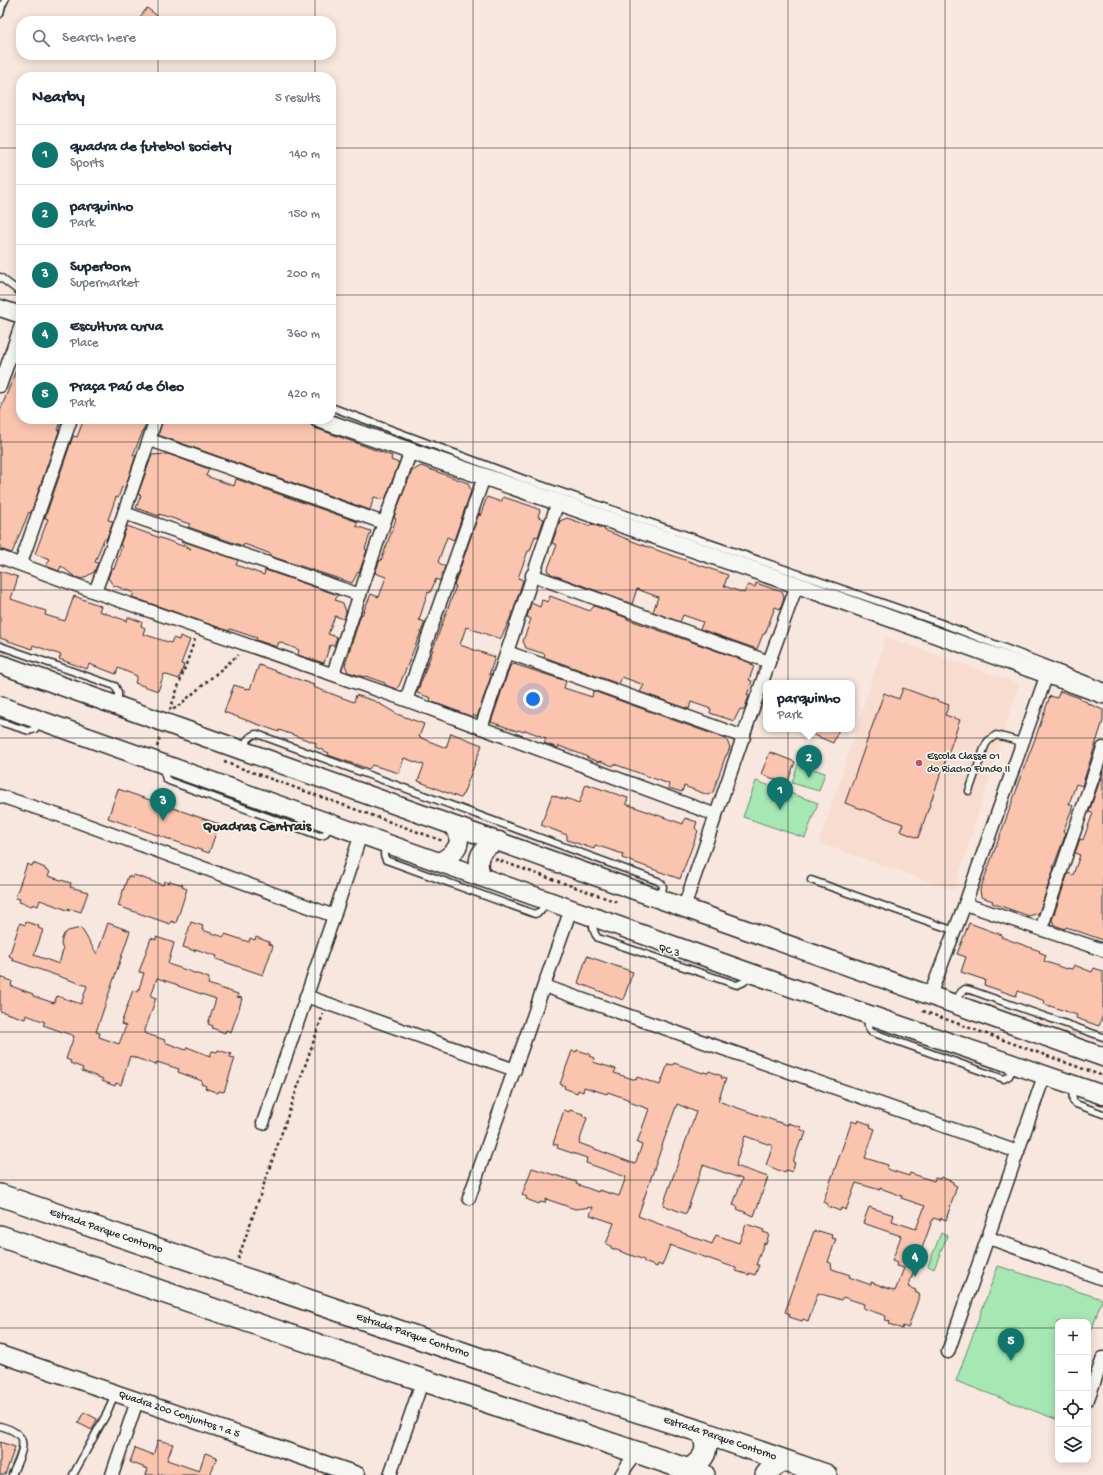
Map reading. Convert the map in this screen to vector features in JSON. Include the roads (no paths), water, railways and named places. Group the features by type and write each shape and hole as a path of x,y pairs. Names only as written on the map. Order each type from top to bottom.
{"highway":[{"name":"Estrada Parque Contorno","path":"0,1195 585,1395 702,1432 826,1475"},
{"path":"0,1236 255,1324 697,1472 699,1462 706,1452 706,1441 702,1432"},
{"path":"766,1475 770,1468 783,1461"}],"main road":[{"path":"0,664 1103,1057"},
{"path":"0,706 1044,1076 1071,1084 1102,1088"},
{"path":"440,862 450,856 458,846 458,834 453,826"},
{"path":"482,877 479,869 480,854 485,847 499,841"}],"street":[{"path":"0,308 16,313"},
{"path":"0,386 16,340"},
{"path":"21,563 69,424"},
{"path":"95,592 124,514 155,424"},
{"path":"333,424 797,585 1103,695"},
{"path":"150,440 384,523"},
{"path":"333,674 384,523 411,451"},
{"path":"406,700 484,477"},
{"path":"481,728 558,502"},
{"path":"124,514 360,595"},
{"path":"0,557 21,563 95,592 406,700 716,815"},
{"path":"532,575 769,662"},
{"path":"684,907 797,585"},
{"path":"507,652 744,737"},
{"path":"930,995 965,904 1046,674"},
{"path":"1041,929 1103,748"},
{"path":"0,796 76,821 334,916"},
{"path":"263,1123 361,834"},
{"path":"965,904 1103,950"},
{"path":"469,1198 571,909"},
{"path":"544,986 1018,1152"},
{"path":"306,996 515,1070"},
{"path":"948,1352 989,1238 1044,1076"},
{"path":"989,1238 1103,1279"},
{"name":"Quadra 200 Conjuntos 1 a 5","path":"0,1354 357,1475"},
{"path":"1091,1391 1103,1358"},
{"path":"390,1475 423,1379"},
{"path":"112,1475 137,1401"},
{"path":"621,1475 636,1452"}],"lane":[{"path":"0,14 5,0"},
{"path":"0,277 16,289"},
{"path":"336,409 524,479 938,622 1103,686"},
{"path":"0,646 115,686 118,692 118,705"},
{"path":"0,722 29,731 35,729 39,720"},
{"path":"241,749 251,736 257,734 658,881 663,887 660,899"},
{"path":"969,791 988,740 996,735 1022,742"},
{"path":"385,842 384,855 386,860 535,914 541,911 546,900"},
{"path":"811,880 955,931"},
{"path":"954,1003 961,992 965,989 970,990 1103,1037"},
{"path":"1071,1084 1073,1101 1076,1104 1103,1114"},
{"path":"73,1475 107,1413 116,1393"},
{"path":"0,1426 12,1430 18,1434 23,1442 23,1447 12,1475"}],"place":[{"name":"Escola Classe 01 do Riacho Fundo II","path":"919,763"},
{"name":"parquinho","path":"809,778"},
{"name":"quadra de futebol society","path":"780,810"},
{"name":"Superbom","path":"163,821"},
{"name":"Escultura curva","path":"915,1277"},
{"name":"Praça Paú de Óleo","path":"1011,1361"}],"district":[{"name":"Quadras Centrais","path":"257,827"}]}
